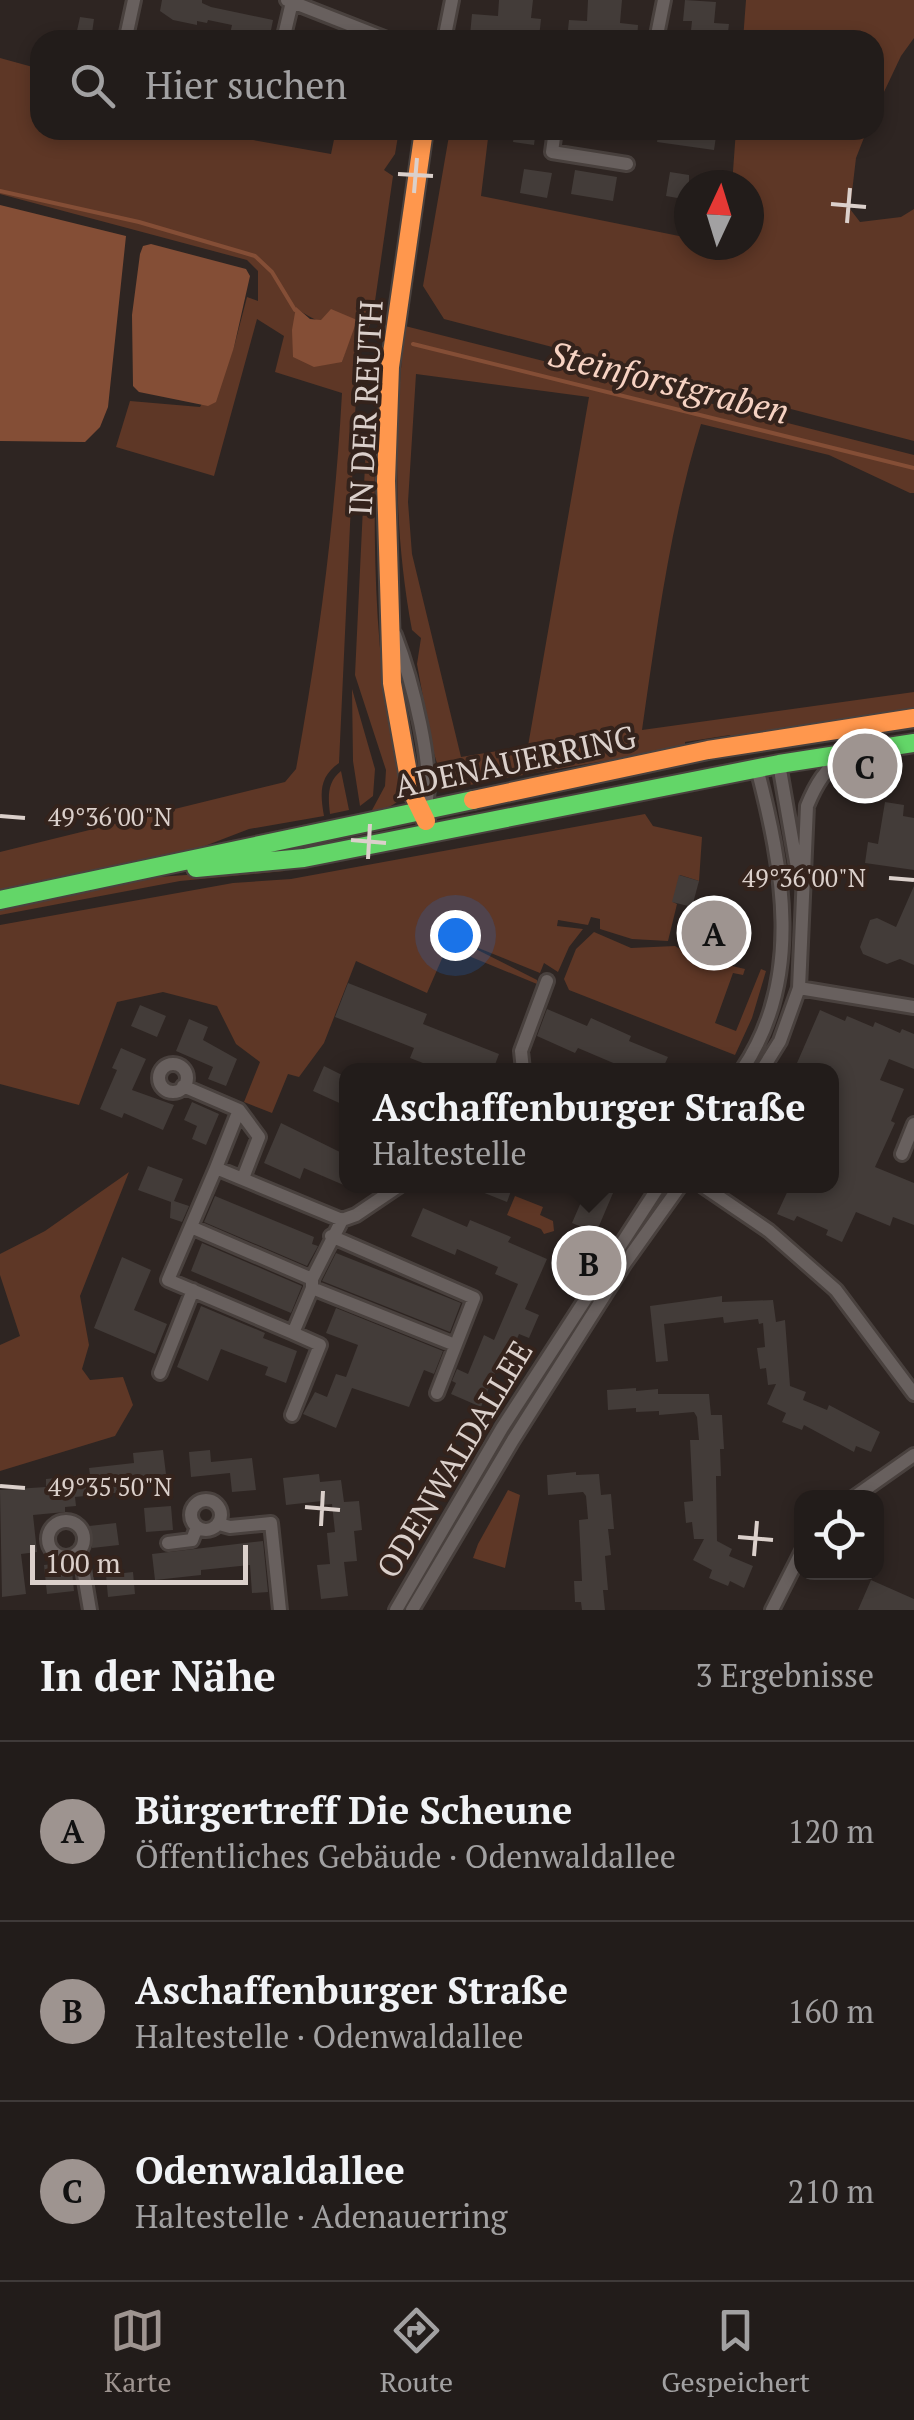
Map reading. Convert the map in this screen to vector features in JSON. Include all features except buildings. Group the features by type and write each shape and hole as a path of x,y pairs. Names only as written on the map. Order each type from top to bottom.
{"main road":[{"name":"IN DER REUTH","path":"423,140 390,367 386,481 392,684 410,790 424,812 428,834"},
{"name":"ADENAUERRING","path":"0,900 664,759 914,718"},
{"path":"764,741 780,764"},
{"path":"758,768 764,741"},
{"name":"ADENAUERRING","path":"131,874 304,858 758,768 914,742"}],"street":[{"path":"128,30 134,0"},
{"path":"446,30 452,0"},
{"path":"658,30 664,0"},
{"path":"285,30 289,1 363,30"},
{"path":"554,140 552,152 627,164"},
{"path":"766,1063 780,1041 799,988 806,806 817,782 831,764 847,753"},
{"path":"780,764 803,900"},
{"path":"746,1063 773,1008 783,958 780,890 758,768"},
{"path":"522,1063 521,1051 547,981"},
{"path":"799,988 914,1007"},
{"path":"183,1086 239,1110 259,1137 243,1178"},
{"path":"239,1110 168,1280 320,1345 292,1414"},
{"path":"902,1154 914,1124"},
{"path":"216,1168 342,1220"},
{"path":"293,1333 331,1236 342,1220 389,1193"},
{"name":"ODENWALDALLEE","path":"396,1610 512,1412 654,1193"},
{"name":"ODENWALDALLEE","path":"412,1610 625,1263 675,1193"},
{"path":"714,1193 768,1231 836,1290 914,1394"},
{"path":"191,1227 455,1346"},
{"path":"331,1236 474,1298 437,1393"},
{"path":"160,1373 193,1290"},
{"path":"865,1490 914,1456"},
{"path":"168,1544 192,1540 197,1527 191,1514 195,1505 204,1500 221,1509 219,1524"},
{"path":"197,1527 206,1530 219,1524 271,1523 280,1610"},
{"path":"80,1551 90,1610"},
{"path":"772,1610 794,1567"}],"shaded area":[{"path":"746,0 914,0 914,38 884,92 884,30 744,30"},
{"path":"0,58 30,66 30,140 253,140 331,154 334,140 397,140 395,154 384,170 393,176 373,315 360,351 339,763 322,786 324,816 249,829 184,854 0,891 0,852 285,782 296,769 325,581 342,393 275,372 284,336 257,319 214,476 116,447 130,401 200,407 234,347 247,297 258,301 258,271 247,260 0,194","holes":["296,308 302,312 350,336 342,362"]},
{"path":"448,140 488,140 481,196 674,235 674,260 764,260 764,170 733,170 735,140 863,140 856,158 850,209 860,222 901,217 914,209 914,441 444,319 423,286"},
{"path":"0,205 126,236 108,407 100,427 85,442 0,441"},
{"path":"151,244 246,269 250,276 234,347 216,402 208,406 139,392 133,386 132,315 140,254 143,246"},
{"path":"296,307 310,319 321,320 331,309 357,320 342,362 314,367 293,357"},
{"path":"405,326 914,455 914,493 910,493 829,455 701,424 673,538 642,730 914,692 914,709 732,739 730,735 685,742 685,746 627,757 455,788 444,786 432,747 417,664 421,638 412,630 401,554 397,440","holes":["416,374 589,397 528,746 461,757 412,554 408,502"]},
{"path":"366,444 375,445 378,621 390,727 403,788 397,802 371,812 385,786 386,770 355,675"},
{"path":"352,689 375,769 373,796 360,806 353,761"},
{"path":"341,771 349,810 330,814 331,785"},
{"path":"645,814 653,826 702,837 699,881 680,875 668,941 632,939 600,929 600,919 591,917 588,925 558,920 557,926 583,929 569,947 558,972 544,963 540,973 456,939 537,980 537,984 447,947 427,993 356,961 324,1043 299,1077 288,1074 272,1113 244,1102 260,1062 236,1044 217,1006 163,992 117,1002 79,1105 0,1084 0,925 233,883 291,879"},
{"path":"284,868 285,871 180,881 0,915 0,908 158,877"},
{"path":"594,932 631,948 675,946 693,957 745,969 743,975 733,973 715,1023 736,1031 761,969 766,971 752,1018 735,1055 569,990 564,979 576,949"},
{"path":"129,1172 80,1296 89,1345 82,1369 90,1380 123,1377 133,1405 115,1436 0,1471 0,1345 20,1336 0,1275 0,1254 45,1231"},
{"path":"515,1196 543,1207 540,1215 553,1221 554,1231 544,1234 541,1229 507,1215"},
{"path":"508,1490 520,1495 505,1568 473,1558"}],"waterway":[{"name":"Steinforstgraben","path":"0,191 139,222 255,256 272,272 295,310"},
{"name":"Steinforstgraben","path":"413,344 914,468"}],"traffic: fast":[{"path":"196,868 304,858 779,764 914,743"},
{"path":"0,900 473,800"}],"traffic: slow":[{"path":"423,140 390,367 386,481 392,683 411,790 426,821"},
{"path":"473,800 708,750 914,718"}],"place":[{"name":"Odenwaldallee","path":"865,766"},
{"name":"Bürgertreff Die Scheune","path":"714,933"},
{"name":"Aschaffenburger Straße","path":"589,1263"}]}
